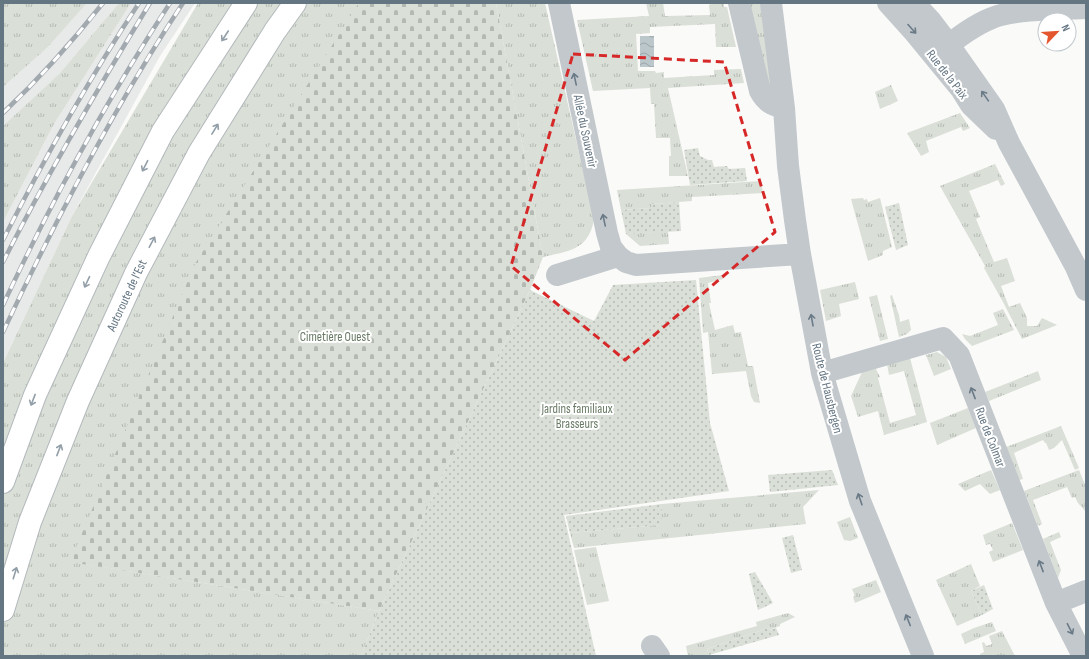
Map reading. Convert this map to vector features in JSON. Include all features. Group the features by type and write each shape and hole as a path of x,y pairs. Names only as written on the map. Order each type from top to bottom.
{"highway":[{"path":"3,482 35,395 99,256 163,131 246,3"},
{"name":"Autoroute de l’Est","path":"3,610 30,522 78,401 136,273 199,153 275,31 295,3"}],"street":[{"name":"Allée du Souvenir","path":"559,3 607,233 611,247 618,256"},
{"path":"739,3 760,91 768,102 784,108"},
{"name":"Route de Hausbergen","path":"772,3 784,108 788,166 800,254 822,373 860,501 923,656"},
{"name":"Rue de la Paix","path":"888,3 915,33 942,51 994,109 1009,143 1072,260 1086,290"},
{"name":"Rue de la Paix","path":"914,3 930,20 942,51"},
{"path":"942,51 971,29 993,17 1011,13 1086,8"},
{"path":"557,275 618,256 626,262 636,265 800,254"},
{"name":"Rue de Colmar","path":"822,373 943,338 958,355 1056,603 1083,656"},
{"path":"1056,603 1086,592"}],"highlighted area":[{"path":"573,54 724,62 775,232 625,360 511,266"}],"shaded area":[{"path":"87,3 119,3 60,73 3,126 3,87 48,47"},
{"path":"131,3 195,3 160,56 72,216 3,363 3,222 54,124"}],"green space":[{"path":"3,3 87,3 48,47 3,87"},
{"path":"119,3 131,3 54,124 3,222 3,126 60,73"},
{"path":"198,3 363,3 78,563 379,611 361,656 3,656 3,363 72,216"},
{"name":"Cimetière Ouest","path":"359,3 496,3 543,257 530,290 379,611 70,562 195,264"},
{"path":"496,3 545,3 594,219 588,237 583,243 569,251 543,257"},
{"path":"646,3 663,3 665,16 710,15 709,5 712,3 724,3 724,7 727,7 736,47 716,47 715,24 650,27 650,33 636,34 638,71 655,71 656,73 664,72 664,78 714,75 714,70 741,69 744,83 668,88 688,176 669,176 669,156 671,156 670,138 656,138 654,104 651,104 650,88 593,91 577,20 649,16"},
{"path":"748,3 762,3 774,86 770,90"},
{"path":"891,85 898,101 880,109 875,92"},
{"path":"960,113 970,128 963,131 961,127 926,141 929,152 921,156 907,133"},
{"path":"698,148 700,156 708,160 712,160 714,167 727,166 729,169 745,168 747,181 690,185 684,150"},
{"path":"995,164 1005,184 1001,186 998,180 969,191 980,217 976,219 994,262 1007,258 1015,281 1001,286 1009,307 1020,303 1027,318 1027,326 1037,326 1042,318 1057,325 1022,339 984,268 985,266 940,186"},
{"path":"761,181 763,193 692,197 692,201 652,204 651,208 621,210 617,190"},
{"path":"863,198 864,200 867,199 868,202 880,198 892,247 883,251 883,255 868,261 851,199"},
{"path":"679,202 681,231 626,234 621,210 651,208 651,204"},
{"path":"899,203 908,245 896,250 885,207"},
{"path":"668,231 669,244 640,246 626,234"},
{"path":"723,275 723,279 708,283 711,303 709,303 715,330 733,325 735,333 741,332 748,366 753,366 760,403 754,402 751,396 746,371 712,374 708,332 703,333 699,278"},
{"name":"Jardins familiaux Brasseurs","path":"696,280 710,423 729,491 564,515 596,656 361,656 379,611 530,290 594,321 613,285"},
{"path":"855,282 859,299 839,304 841,316 826,321 820,290"},
{"path":"877,295 888,339 880,341 869,297"},
{"path":"892,295 900,322 909,319 911,330 907,334 899,337 890,296"},
{"path":"1003,309 1014,330 972,346 965,339 962,334 970,336 998,325 993,313"},
{"path":"937,352 946,357 951,369 934,376 926,355"},
{"path":"910,358 927,422 884,435 878,411 858,417 851,396 863,370 875,367 880,377 878,378 890,423 916,415 904,371 889,375 887,364"},
{"path":"1038,371 1041,380 989,401 985,392"},
{"path":"968,408 976,428 937,445 930,423"},
{"path":"1061,426 1079,468 1075,470 1062,440 1054,448 1049,450 1043,440 1014,453 1023,479 1019,480 1006,447"},
{"path":"832,470 838,485 770,492 768,475"},
{"path":"991,470 1000,490 990,494 980,484 965,491 958,484"},
{"path":"1079,470 1086,487 1086,512 1075,497 1072,498 1067,487 1033,500 1042,524 1038,526 1024,491"},
{"path":"819,490 803,507 806,524 574,548 570,533 660,525 662,504"},
{"path":"662,504 661,525 570,533 566,516"},
{"path":"850,517 858,538 850,541 844,540 837,522"},
{"path":"1012,523 1023,550 993,562 989,552 993,550 990,544 986,545 983,535"},
{"path":"1059,532 1061,537 1050,542 1061,570 1058,578 1043,539"},
{"path":"793,535 802,570 791,573 782,538"},
{"path":"596,547 609,601 587,605 574,550"},
{"path":"971,564 980,586 971,591 982,615 957,626 936,580"},
{"path":"755,572 773,603 758,610 749,574"},
{"path":"876,580 881,592 855,603 853,597 855,596 852,589"},
{"path":"984,585 993,609 982,615 971,591"},
{"path":"788,613 795,617 780,624 780,626 769,630 768,628 707,649 709,655 707,656 688,656 686,646 757,626 756,622"},
{"path":"992,622 996,631 965,644 961,634"},
{"path":"768,628 769,630 776,628 779,635 709,655 707,649"},
{"path":"1002,631 1015,656 981,656 980,654 984,652 982,643 984,642 986,646 992,644 989,636"}],"water":[{"path":"640,36 654,36 654,67 640,67"}],"railway":[{"path":"3,113 55,60 103,3"},
{"path":"3,240 68,120 102,61 139,3"},
{"path":"3,262 74,131 150,3"},
{"path":"3,305 21,266 81,151 124,76 170,3"},
{"path":"3,332 87,164 133,82 183,3"}]}
